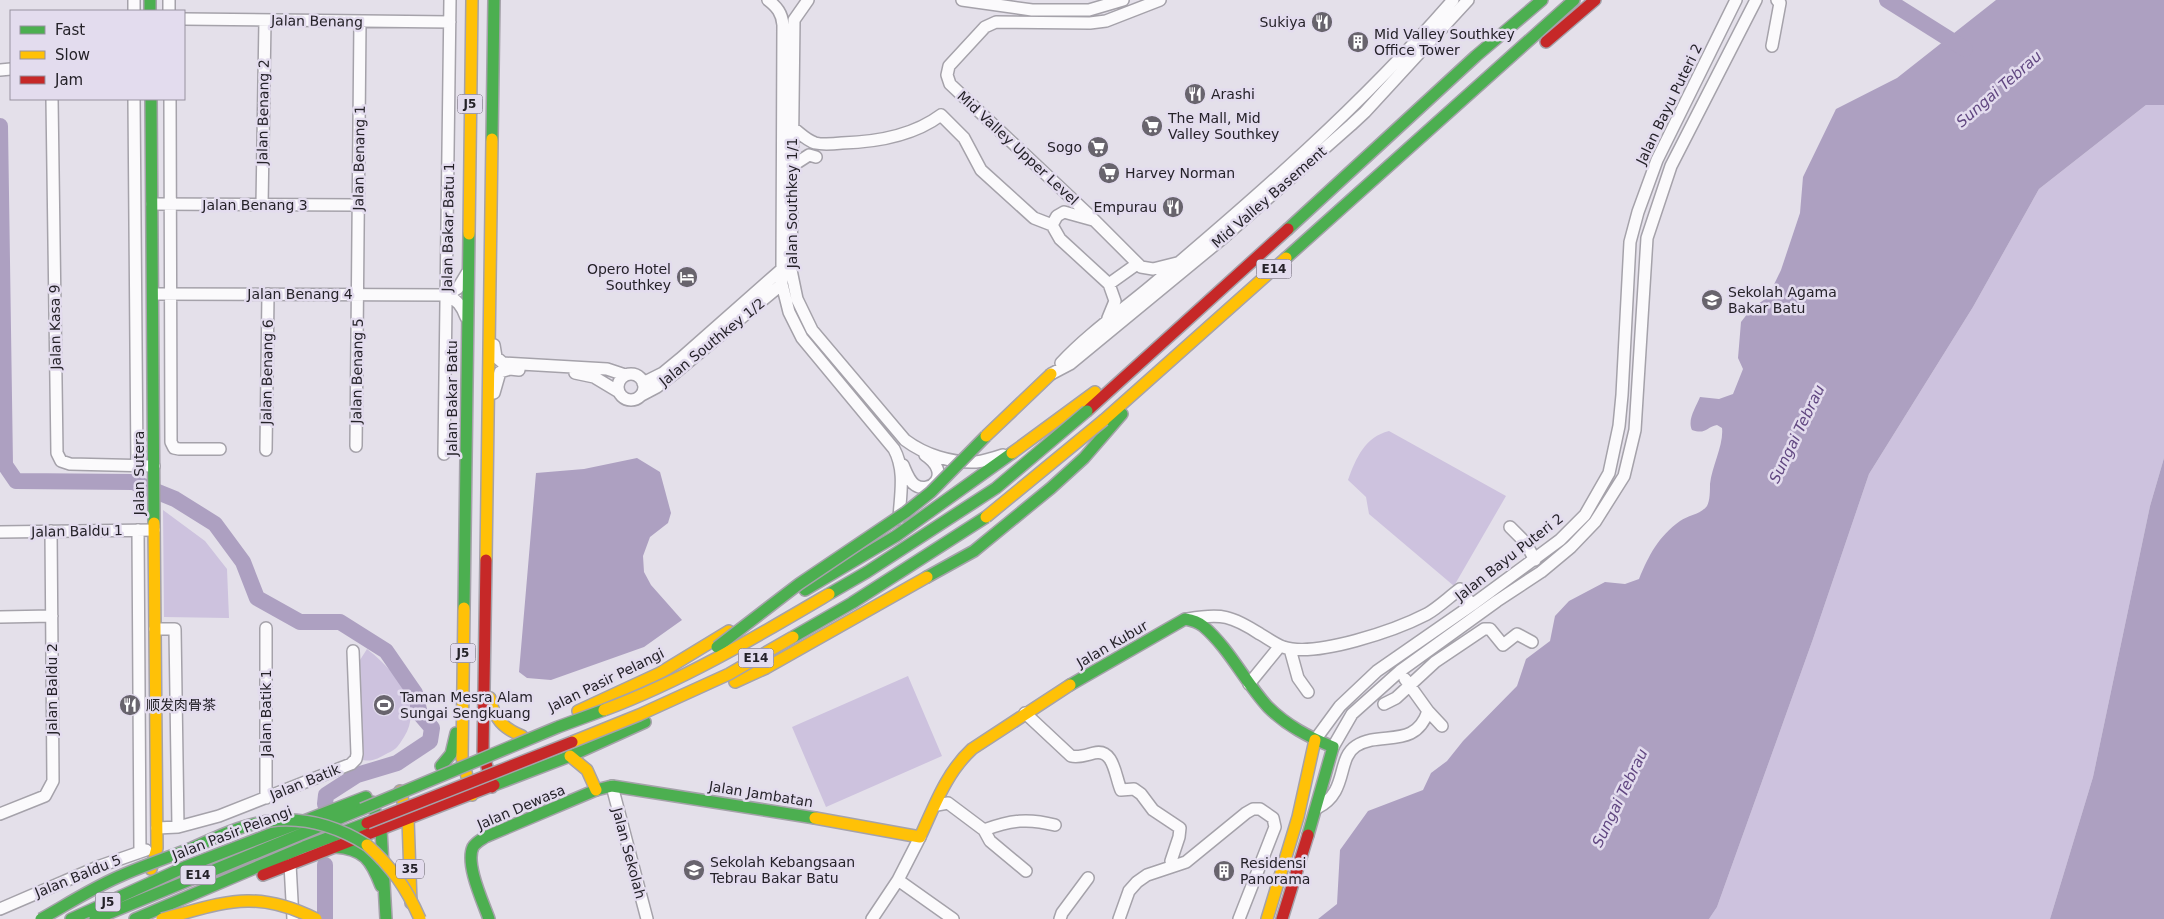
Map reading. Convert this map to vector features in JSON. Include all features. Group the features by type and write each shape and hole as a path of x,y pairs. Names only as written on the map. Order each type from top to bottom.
{"main road":[{"name":"Jalan Bakar Batu","path":"472,794 462,758 462,704 467,273 472,12 474,0"},
{"name":"J5","path":"492,787 483,751 488,299 494,0"},
{"path":"494,19 500,7 507,0"},
{"name":"E14","path":"95,919 558,727 633,699 719,658 851,582 996,488 1156,350 1476,56 1542,0"},
{"name":"E14","path":"135,919 304,847 638,715 729,674 852,604 970,529 1006,502 1104,420 1574,0"},
{"path":"1377,178 1571,22 1595,0"},
{"path":"1476,56 1516,7"},
{"name":"Jalan Sutera","path":"145,884 153,865 157,848 151,100"},
{"name":"Jalan Pasir Pelangi","path":"71,919 185,867 522,736 660,673 712,640 807,589 896,536 1156,350"},
{"path":"150,919 570,756 766,668 974,551 1051,488 1084,458 1172,359"},
{"path":"676,678 799,584 906,512 931,492 1051,374"},
{"path":"1185,619 1195,621 1205,627 1249,684 1278,717 1298,731 1333,747"},
{"name":"Jalan Kubur","path":"920,836 937,805 947,779 958,762 972,749 1025,713 1185,619"},
{"path":"485,660 494,715 501,726 522,736"},
{"path":"441,766 451,754 462,704"},
{"name":"Jalan Bayu Puteri 2","path":"1267,919 1298,817 1315,740"},
{"name":"Jalan Bayu Puteri 2","path":"1282,919 1317,808 1333,747"},
{"path":"570,756 583,764 589,771 596,790"},
{"name":"35","path":"399,784 408,819 412,919"},
{"name":"Jalan Jambatan","path":"596,790 612,786 757,808 920,836"},
{"name":"Jalan Dewasa","path":"489,919 472,866 471,851 475,843 596,790"},
{"name":"35","path":"370,795 381,830 386,919"},
{"path":"42,919 118,877 235,830 259,823 279,820 323,824 348,834 375,851 391,866 405,885 420,919"},
{"path":"335,846 354,848 364,855 376,872 386,897"},
{"path":"157,848 169,861 185,867"},
{"path":"162,919 216,904 253,900 289,906 316,919"}],"street":[{"name":"Jalan Bakar Batu 1","path":"444,454 450,0"},
{"name":"Jalan Southkey 1/1","path":"768,0 777,7 782,16 783,24 782,284 789,312 802,338 894,449 914,484 918,487 928,487 936,480 938,468 932,460 906,440 812,330 797,299 790,270 794,20 808,0"},
{"path":"962,0 1032,10 1089,10 1123,0"},
{"name":"Mid Valley Upper Level","path":"1137,264 1095,221 950,84 947,75 948,66 985,27 996,22 1090,23 1106,20 1160,0"},
{"path":"1051,374 1079,344 1150,287 1323,136 1378,83 1453,0"},
{"path":"1430,26 1466,0"},
{"name":"Mid Valley Basement","path":"1051,374 1070,364 1223,238 1365,112 1466,0"},
{"name":"Jalan Bayu Puteri 2","path":"1315,740 1340,706 1377,671 1472,605 1560,540 1585,515 1609,473 1619,426 1630,242 1638,212 1657,160 1736,0"},
{"name":"Jalan Bayu Puteri 2","path":"1333,747 1352,714 1400,671 1497,601 1541,572 1571,547 1595,522 1624,476 1634,430 1647,238 1671,166 1756,0"},
{"path":"1772,46 1780,3 1778,0"},
{"name":"Jalan Benang","path":"185,19 450,22"},
{"name":"Jalan Benang 2","path":"262,205 265,20"},
{"name":"Jalan Benang 1","path":"357,295 360,21"},
{"name":"Jalan Kasa 9","path":"52,100 57,453 61,461 70,464 154,466"},
{"name":"Jalan Sutera","path":"134,100 136,467"},
{"path":"170,100 172,442 174,448 179,449 220,449"},
{"path":"793,128 808,140 816,143 867,142 881,140 928,125 941,115 964,138 981,170 1034,218 1052,225 1060,239 1109,284 1115,301 1108,320"},
{"path":"792,166 809,155 816,157"},
{"name":"Jalan Benang 3","path":"152,204 358,205"},
{"name":"Mid Valley Upper Level","path":"1052,225 1058,216 1064,212 1095,221"},
{"path":"1109,284 1137,264 1147,270 1177,262"},
{"name":"Jalan Southkey 1/2","path":"643,383 663,373 782,269"},
{"path":"467,273 458,288 447,295 463,308 467,322"},
{"name":"Jalan Southkey 1/2","path":"640,396 669,378 782,284"},
{"name":"Jalan Benang 4","path":"152,294 447,295"},
{"name":"Jalan Benang 6","path":"266,450 268,294"},
{"name":"Jalan Benang 5","path":"356,446 357,295"},
{"path":"487,428 493,409 498,376 500,372 510,369 594,376 628,400 640,396 644,389 643,383 638,376 633,374 625,375 607,369 516,364 499,361 495,350 493,315 488,299"},
{"path":"619,392 618,384 625,375"},
{"name":"Jalan Southkey 1/1","path":"919,451 964,462 978,462 1012,453"},
{"path":"896,536 901,479 899,458"},
{"name":"Jalan Baldu 1","path":"0,532 138,530 154,524"},
{"path":"1510,527 1525,542 1534,560"},
{"path":"138,530 140,852"},
{"name":"Jalan Baldu 2","path":"0,814 45,796 53,781 52,531"},
{"path":"1185,619 1203,616 1237,619 1285,648 1310,650 1329,647 1403,624 1432,611 1460,588 1472,605"},
{"path":"0,616 52,616"},
{"name":"Jalan Batik 1","path":"266,628 266,798"},
{"path":"155,629 175,629 178,827"},
{"path":"1384,704 1396,698 1435,662 1484,629 1490,629 1503,645 1517,634 1532,642"},
{"path":"1249,684 1285,648"},
{"path":"1285,648 1298,678 1308,692"},
{"name":"Jalan Batik","path":"157,828 178,827 220,816 343,767 356,759 353,650"},
{"path":"1400,671 1428,711 1442,726"},
{"path":"139,689 156,688"},
{"path":"1317,808 1329,802 1336,794 1352,749 1359,744 1408,734 1419,728 1428,711"},
{"path":"1025,713 1070,756 1076,757 1100,751 1106,753 1121,790 1134,789 1141,794 1153,810 1180,828 1171,861"},
{"name":"Jalan Sekolah","path":"612,786 647,919"},
{"path":"937,805 948,803 984,830 990,841 1026,871"},
{"path":"1118,919 1129,891 1136,882 1147,875 1186,862 1246,813 1260,809 1273,818 1274,827 1239,919"},
{"path":"984,830 1000,824 1031,820 1056,825"},
{"path":"872,919 898,880 920,836"},
{"name":"Jalan Baldu 5","path":"0,909 100,866 157,848"},
{"path":"290,864 293,919"},
{"path":"1060,919 1062,913 1088,878"},
{"path":"898,880 954,919"}],"shaded area":[{"path":"2146,105 2164,105 2164,458 2150,506 2093,777 2050,919 1709,919 1717,907 1813,639 1869,474 1973,307 2039,189"},
{"path":"1389,431 1506,496 1454,586 1369,514 1366,497 1348,480 1362,450 1374,438"},
{"path":"163,510 205,541 227,569 229,618 164,617"},
{"name":"Taman Mesra Alam Sungai Sengkuang","path":"367,649 386,666 403,688 411,712 409,725 397,747 377,759 367,761 359,759 360,660"},
{"path":"908,676 942,756 826,807 792,727"}],"water":[{"name":"Sungai Tebrau","path":"1996,0 2164,0 2164,105 2146,105 2039,189 1973,307 1869,474 1813,639 1717,907 1709,919 1318,919 1337,904 1340,850 1368,811 1423,790 1431,773 1447,761 1463,741 1517,686 1526,659 1550,641 1555,616 1569,601 1605,582 1625,584 1639,579 1651,554 1666,533 1680,521 1707,506 1711,477 1721,441 1722,428 1717,425 1700,432 1692,430 1693,414 1700,397 1719,399 1733,394 1743,369 1738,358 1741,322 1751,309 1768,297 1781,270 1800,213 1803,177 1836,109 1897,78"},
{"path":"637,458 660,472 671,513 668,523 650,537 643,556 644,572 651,585 682,620 644,647 551,680 527,678 519,672 536,473 584,469"},
{"path":"2164,458 2164,919 2050,919 2093,777 2150,506"}],"waterway":[{"path":"1887,0 1965,49"},
{"path":"0,126 5,465 16,481 133,482 175,499 215,524 243,562 257,598 300,622 340,622 386,651 415,693 420,714 432,728 430,741 397,763 357,775 326,795 325,804"},
{"path":"325,865 325,919"}],"traffic: fast":[{"path":"150,0 150,10"},
{"path":"492,139 494,0"},
{"path":"1288,229 1476,56 1542,0"},
{"path":"1286,258 1574,0"},
{"path":"151,100 154,523"},
{"path":"464,608 469,234"},
{"path":"829,594 867,572 996,488 1087,411"},
{"path":"927,577 974,551 1051,488 1084,458 1122,414"},
{"path":"717,647 799,584 906,512 931,492 986,436"},
{"path":"805,590 896,536 1012,453"},
{"path":"793,637 852,603 986,517"},
{"path":"1070,685 1185,619 1201,625 1221,644 1275,714 1299,730 1333,747 1308,835"},
{"path":"362,809 558,727 604,710"},
{"path":"494,785 570,756 645,722"},
{"path":"441,766 451,754 456,733"},
{"path":"489,919 473,873 471,854 474,845 485,837 596,790 612,786 815,818"},
{"path":"71,919 185,867 366,797"},
{"path":"372,802 381,830 386,919"},
{"path":"95,919 362,809"},
{"path":"41,919 118,877 234,830 267,821 290,820 324,825 367,845"},
{"path":"135,919 304,847 367,823"},
{"path":"335,847 360,853 374,869 381,886"}],"traffic: slow":[{"path":"469,234 472,0"},
{"path":"486,560 492,139"},
{"path":"1104,420 1286,258"},
{"path":"986,436 1051,374"},
{"path":"1012,453 1095,392"},
{"path":"986,517 1104,420"},
{"path":"151,869 157,848 154,523"},
{"path":"735,682 766,668 927,577"},
{"path":"604,710 691,671 747,642 829,594"},
{"path":"464,608 462,758 472,795"},
{"path":"578,711 660,673 729,631"},
{"path":"572,742 639,715 729,674 793,637"},
{"path":"815,818 920,837 936,801 948,779 963,758 972,749 1070,685"},
{"path":"490,698 494,712 500,722 522,736"},
{"path":"1267,919 1298,817 1315,740"},
{"path":"570,756 587,770 596,790"},
{"path":"400,791 408,819 411,903"},
{"path":"367,845 398,879 420,919"},
{"path":"162,919 239,901 274,904 294,909 316,919"}],"traffic: jam":[{"path":"1546,42 1595,0"},
{"path":"1087,411 1288,229"},
{"path":"486,560 483,751 492,787"},
{"path":"367,823 572,742"},
{"path":"263,875 494,785"},
{"path":"1282,919 1308,835"}],"place":[{"name":"Sukiya","path":"1322,22"},
{"name":"Mid Valley Southkey Office Tower","path":"1358,42"},
{"name":"Arashi","path":"1195,94"},
{"name":"The Mall, Mid Valley Southkey","path":"1152,126"},
{"name":"Sogo","path":"1098,147"},
{"name":"Harvey Norman","path":"1109,173"},
{"name":"Empurau","path":"1173,207"},
{"name":"Opero Hotel Southkey","path":"687,277"},
{"name":"Sekolah Agama Bakar Batu","path":"1712,300"},
{"name":"顺发肉骨茶","path":"130,705"},
{"name":"Taman Mesra Alam Sungai Sengkuang","path":"384,705"},
{"name":"Sekolah Kebangsaan Tebrau Bakar Batu","path":"694,870"},
{"name":"Residensi Panorama","path":"1224,871"}]}
